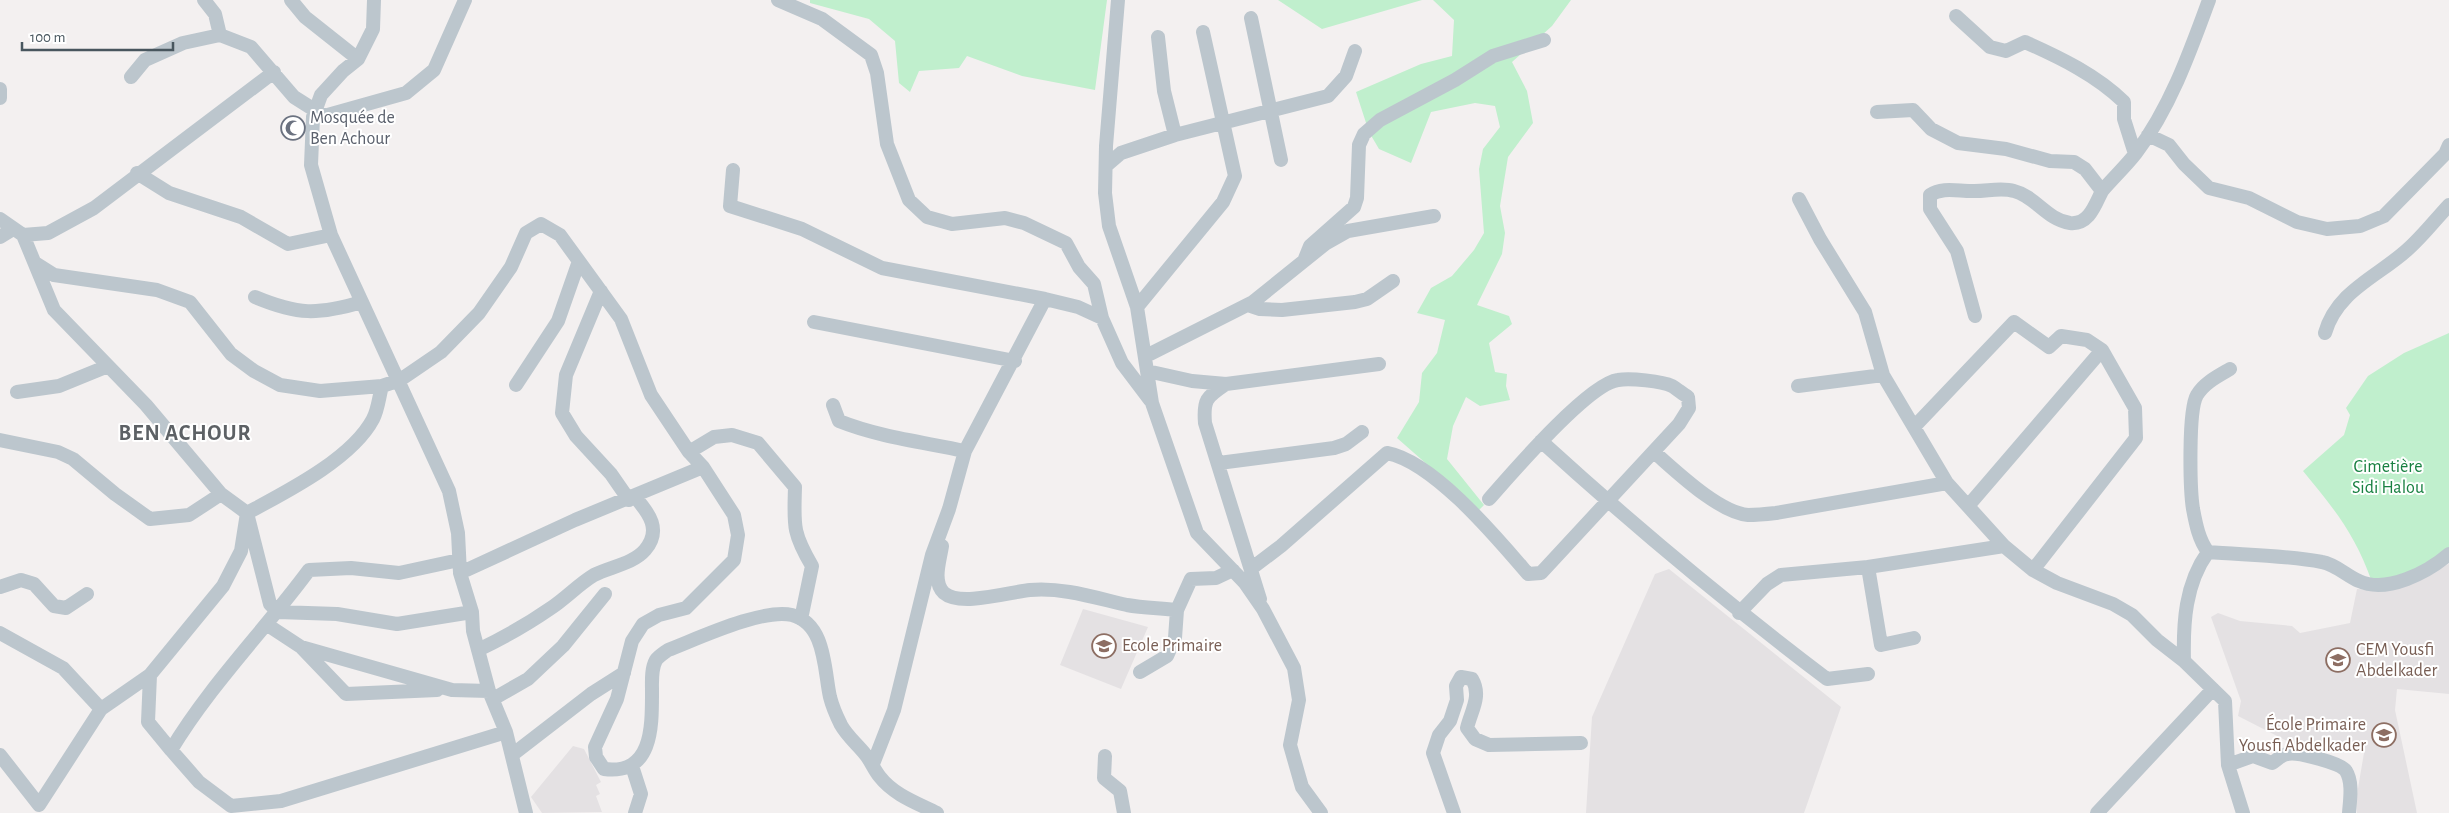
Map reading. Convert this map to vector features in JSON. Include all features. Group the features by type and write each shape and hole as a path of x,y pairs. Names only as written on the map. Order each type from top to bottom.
{"street":[{"path":"204,0 215,14 220,35"},
{"path":"291,0 305,17 358,59"},
{"path":"131,77 144,60 183,43 220,35 251,47 294,97 324,116 406,93 434,70 465,0"},
{"path":"778,0 822,19 871,55 877,73 887,144 909,200 927,217 952,224 1005,218 1024,223 1066,243 1079,267 1094,284 1102,318 1122,363 1152,403"},
{"path":"1118,0 1106,146 1105,194 1109,226 1137,307 1152,403 1197,533 1245,583 1263,609 1294,668 1299,700 1290,745 1302,787 1321,813"},
{"path":"1975,316 1956,251 1930,209 1930,195 1936,191 1948,190 2014,191 2025,196 2062,222 2076,223 2083,221 2091,213 2102,191 2135,154 2148,135 2187,61 2209,0"},
{"path":"373,1 373,29 358,59 343,71 321,95 313,117 311,165 331,235 449,491 458,533 459,567 472,612 473,631 491,695 506,732 522,812"},
{"path":"1956,16 1990,47 2006,51 2026,42 2106,85 2124,102 2124,119 2135,154"},
{"path":"1251,18 1281,160"},
{"path":"1137,307 1230,190 1235,176 1203,32"},
{"path":"1158,37 1164,91 1175,135"},
{"path":"1304,261 1310,246 1354,206 1357,198 1359,145 1364,134 1380,120 1455,80 1493,56 1544,40"},
{"path":"1107,165 1121,153 1175,135 1328,96 1346,76 1355,51"},
{"path":"0,237 18,232 48,233 86,212 274,72"},
{"path":"0,89 0,98"},
{"path":"1877,112 1913,110 1931,129 1958,144 2006,149 2050,161 2074,162 2085,168 2102,191"},
{"path":"2148,135 2169,145 2184,164 2210,188 2248,198 2297,222 2327,230 2360,226 2384,216 2448,155"},
{"path":"733,170 730,206 802,229 882,268 1045,298 1078,307 1102,318"},
{"path":"137,173 169,194 241,218 288,244 331,235"},
{"path":"1799,200 1820,239 1865,312 1883,376 1947,483 2004,546 2033,570 2057,583 2114,604 2132,616 2157,640 2184,661 2225,701 2227,709 2228,765 2243,813"},
{"path":"2325,334 2329,321 2339,304 2352,291 2407,250 2449,205"},
{"path":"1146,356 1248,305 1325,244 1348,231 1434,216"},
{"path":"0,219 18,232 34,263 54,310 146,405 220,494 247,513 270,604 278,612 337,614 397,624 472,612"},
{"path":"34,263 54,274 157,290 190,302 231,354 254,371 280,385 320,391 382,386 398,381 441,352 479,313 511,267 526,233 541,224 560,235 621,319 651,395 689,452 703,467 734,515 738,535 734,560 686,608 659,615 643,624 632,641 617,699 595,747 596,757 604,768 617,770 632,766 641,756 647,745 652,723 653,670 657,659 675,648 759,617 782,614 801,619 813,632 824,653 830,698 841,726 873,764 879,776 902,796 937,813"},
{"path":"516,385 558,320 579,261"},
{"path":"1248,305 1260,309 1282,310 1355,302 1367,299 1393,281"},
{"path":"478,650 552,608 594,576 631,560 645,550 651,538 654,524 649,513 632,498 576,436 562,413 566,375 600,291"},
{"path":"255,297 282,308 312,312 329,311 362,302"},
{"path":"873,764 894,710 932,555 946,518 965,451 994,393 1015,360 1045,298"},
{"path":"814,322 1015,360"},
{"path":"1914,427 2014,322 2049,347 2061,336 2087,340 2102,350 2135,408 2136,438 2033,570"},
{"path":"1968,506 2102,350"},
{"path":"1147,372 1192,381 1226,384 1379,364"},
{"path":"17,392 59,386 108,366"},
{"path":"2208,552 2201,542 2193,508 2191,418 2196,396 2208,383 2230,369"},
{"path":"1798,386 1883,376"},
{"path":"1252,568 1281,546 1387,453 1394,454 1421,469 1462,502 1483,522 1528,574 1542,573 1679,424 1689,408 1688,397 1671,386 1654,382 1618,380 1600,388 1541,440 1489,500"},
{"path":"1226,384 1206,400 1204,408 1208,431 1252,568 1263,609"},
{"path":"247,513 309,480 345,451 373,419 382,386"},
{"path":"833,405 839,421 867,432 913,439 965,451"},
{"path":"1219,463 1334,448 1346,444 1362,432"},
{"path":"689,452 714,437 732,435 758,443 795,487 794,528 800,546 812,566 801,619"},
{"path":"0,440 58,452 73,459 115,494 150,519 189,515 220,494"},
{"path":"1541,440 1607,501 1739,613 1827,679 1868,674"},
{"path":"1654,452 1697,490 1736,512 1748,515 1776,513 1947,483"},
{"path":"171,750 189,721 266,624 278,612 309,570 351,568 399,573 459,567 632,498 703,467"},
{"path":"0,755 42,809 101,710 150,675 223,586 242,551 247,513"},
{"path":"946,518 937,578 943,592 950,597 974,598 1032,590 1089,594 1129,605 1177,610"},
{"path":"1739,613 1767,584 1781,575 1868,567 2004,546"},
{"path":"2184,661 2183,625 2190,589 2200,563 2208,552"},
{"path":"2208,552 2325,562 2372,586 2386,585 2422,572 2449,554"},
{"path":"1868,567 1881,645 1914,638"},
{"path":"1140,672 1167,656 1175,638 1177,610 1191,579 1216,578 1233,570"},
{"path":"0,587 21,580 34,584 54,606 66,608 87,594"},
{"path":"301,647 452,690 491,695 528,679 562,646 605,594"},
{"path":"266,624 301,647 346,694 452,690"},
{"path":"0,633 62,668 101,710"},
{"path":"512,755 591,694 624,673"},
{"path":"150,675 148,722 199,782 232,809 282,801 506,732"},
{"path":"1454,813 1433,753 1439,735 1450,721 1457,700 1456,686 1461,678 1472,679 1476,687 1478,696 1467,728 1475,740 1489,745 1581,742"},
{"path":"2097,813 2213,689"},
{"path":"591,694 604,696 608,703 607,722"},
{"path":"2228,765 2253,756 2272,763 2283,755 2290,753 2333,761 2343,766 2348,773 2349,813"},
{"path":"1106,756 1104,778 1120,791 1124,813"},
{"path":"632,766 641,794 634,813"}],"shaded area":[{"name":"CEM Yousfi Abdelkader","path":"2449,564 2449,694 2397,689 2395,710 2417,813 2357,813 2356,800 2364,753 2291,743 2238,716 2241,701 2211,617 2218,613 2240,621 2292,626 2300,633 2350,623 2357,589 2375,590"},
{"path":"1669,569 1841,707 1804,813 1586,813 1592,717 1655,574"},
{"name":"Ecole Primaire","path":"1083,609 1148,627 1121,689 1060,665"},
{"path":"573,746 584,749 601,782 596,785 600,794 596,796 602,812 542,813 531,797"}],"green space":[{"path":"810,0 1107,0 1095,90 1022,76 967,56 959,68 919,71 910,92 899,83 895,41 869,19 810,3"},
{"path":"1278,0 1422,0 1322,29"},
{"path":"1433,0 1571,0 1552,26 1512,62 1527,91 1533,123 1508,157 1500,206 1505,233 1502,254 1477,305 1509,316 1512,324 1489,343 1495,372 1507,374 1506,386 1510,400 1480,406 1466,397 1453,426 1447,459 1484,505 1479,510 1397,438 1419,402 1422,373 1437,353 1445,320 1417,313 1431,288 1452,276 1474,250 1484,233 1479,169 1483,149 1500,127 1495,106 1475,103 1431,112 1411,163 1379,149 1369,132 1356,92 1421,64 1452,56 1454,20"},
{"name":"Cimetière Sidi Halou","path":"2449,333 2449,548 2430,561 2404,574 2372,582 2359,550 2343,523 2303,471 2344,435 2350,415 2346,408 2368,376 2404,353"}],"place":[{"name":"Mosquée de Ben Achour","path":"293,128"},
{"name":"Ecole Primaire","path":"1104,646"},
{"name":"CEM Yousfi Abdelkader","path":"2338,660"},
{"name":"École Primaire Yousfi Abdelkader","path":"2384,735"}],"district":[{"name":"BEN ACHOUR","path":"185,433"}]}
